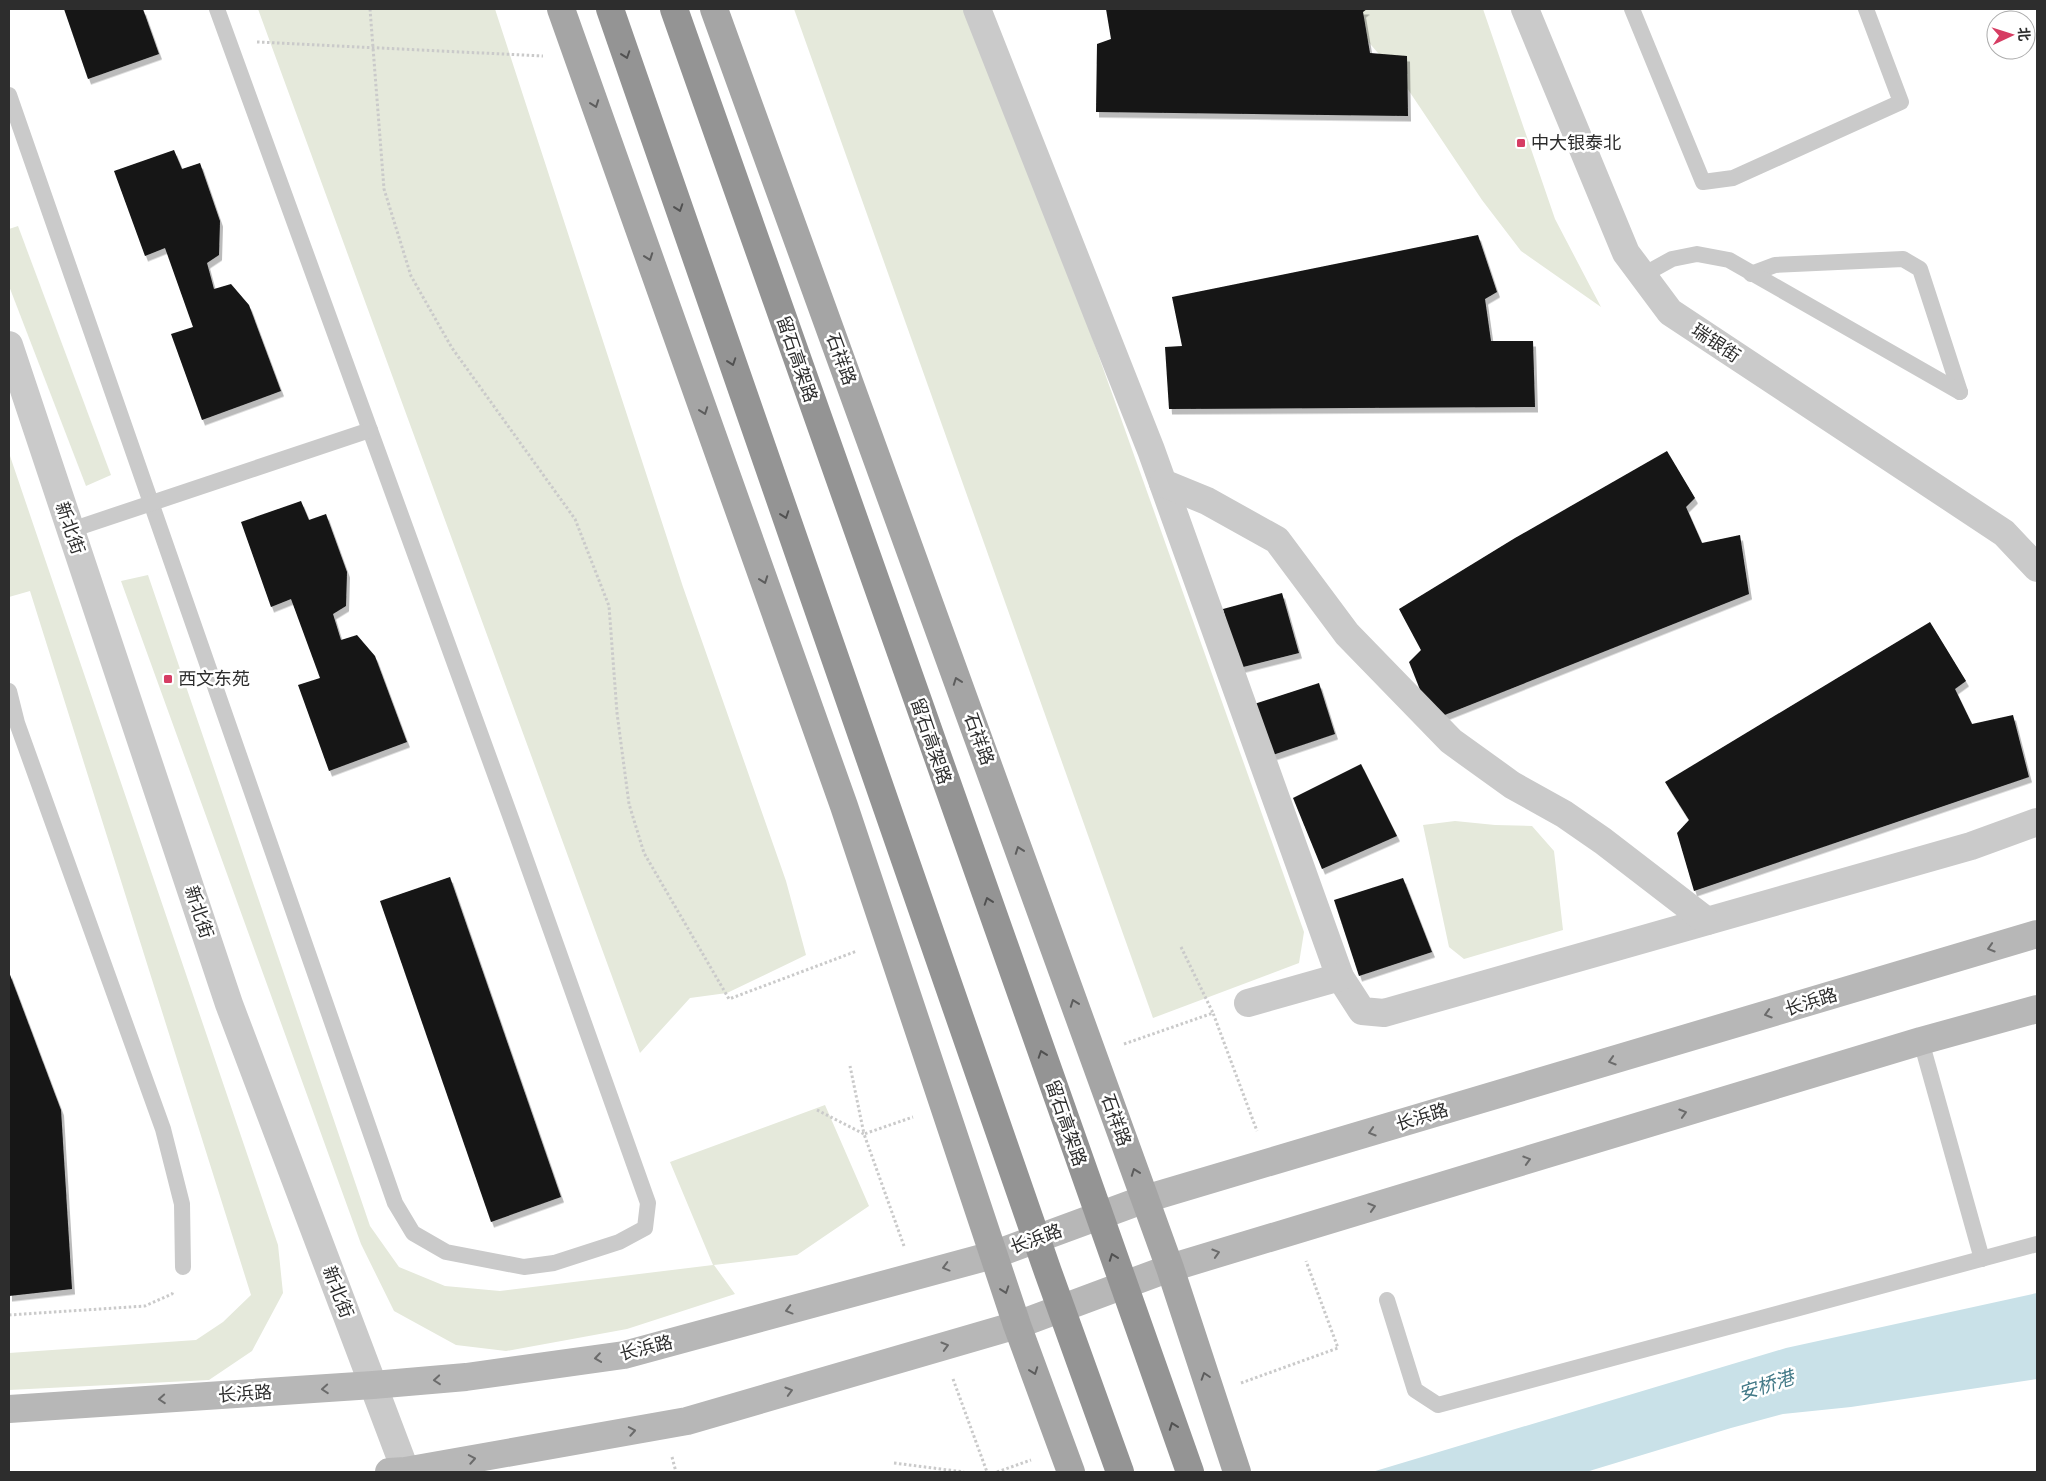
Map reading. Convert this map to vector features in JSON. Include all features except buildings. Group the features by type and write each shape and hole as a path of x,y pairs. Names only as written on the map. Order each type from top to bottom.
{"highway":[{"path":"610,9 1048,1272 1120,1472"},
{"name":"留石高架路","path":"674,9 1190,1472"}],"main road":[{"path":"561,9 840,797 993,1255 1071,1472"},
{"name":"石祥路","path":"714,9 1170,1268 1237,1472"},
{"name":"长浜路","path":"9,1409 373,1386 466,1377 624,1355 993,1255 1145,1199 2037,934"},
{"path":"400,1472 686,1420 1017,1325 1170,1268 1921,1041 2037,1009"}],"street":[{"path":"977,9 1164,484 1340,977 1362,1011 1384,1013 1971,846 2037,822"},
{"name":"瑞银街","path":"1525,9 1626,253 1670,312 2004,533 2037,568"},
{"name":"新北街","path":"9,345 229,1004 373,1386 400,1472"},
{"path":"1164,484 1207,500 1277,540 1347,634 1451,741 1512,785 1564,814 1603,840 1707,921"},
{"path":"1248,1003 1340,977"}],"lane":[{"path":"9,95 380,1165 395,1202 413,1233 446,1252 524,1267 554,1263 610,1245 645,1228 648,1203 217,9"},
{"path":"1632,9 1703,182 1733,178 1901,102 1866,9"},
{"path":"1643,275 1672,259 1697,254 1729,260 1752,274 1960,392 1920,269 1903,259 1775,265 1752,274"},
{"path":"71,530 370,430"},
{"path":"9,691 13,725 163,1129 182,1204 183,1267"},
{"path":"1921,1041 1982,1259"},
{"path":"1387,1300 1415,1390 1438,1405 2037,1244"}],"path":[{"path":"370,9 384,189 411,276 452,348 575,519 610,606 617,713 630,804 644,853 729,999 888,940"},
{"path":"228,40 578,58"},
{"path":"1181,946 1213,1013 1258,1134"},
{"path":"1213,1013 1248,1003"},
{"path":"818,1110 864,1134 850,1066"},
{"path":"1237,1385 1338,1348 1303,1255"},
{"path":"9,1316 145,1306 172,1294 183,1267"},
{"path":"996,1472 1034,1459"},
{"path":"894,1463 964,1472"}],"shaded area":[{"path":"258,9 495,9 683,587 786,881 806,955 727,993 690,998 640,1053"},
{"path":"794,9 963,9 1011,110 1304,932 1299,963 1153,1018"},
{"path":"1340,9 1483,9 1555,219 1601,307 1521,251 1482,200 1403,82"},
{"path":"18,226 111,475 86,486 9,286 9,229"},
{"path":"9,453 278,1245 283,1293 252,1351 209,1380 9,1390 9,1353 196,1340 223,1322 251,1295 30,591 9,597"},
{"path":"148,575 370,1226 399,1267 445,1286 500,1291 713,1265 670,1162 825,1105 869,1206 797,1255 714,1265 735,1294 627,1329 506,1351 456,1345 394,1311 361,1244 121,581"},
{"path":"1455,821 1532,826 1554,851 1563,930 1464,959 1449,947 1423,825"}],"water":[{"name":"安桥港","path":"2037,1293 2037,1379 1851,1407 1783,1414 1586,1472 1372,1472 1786,1348"}],"place":[{"name":"中大银泰北","path":"1521,143"},
{"name":"西文东苑","path":"168,679"}]}
